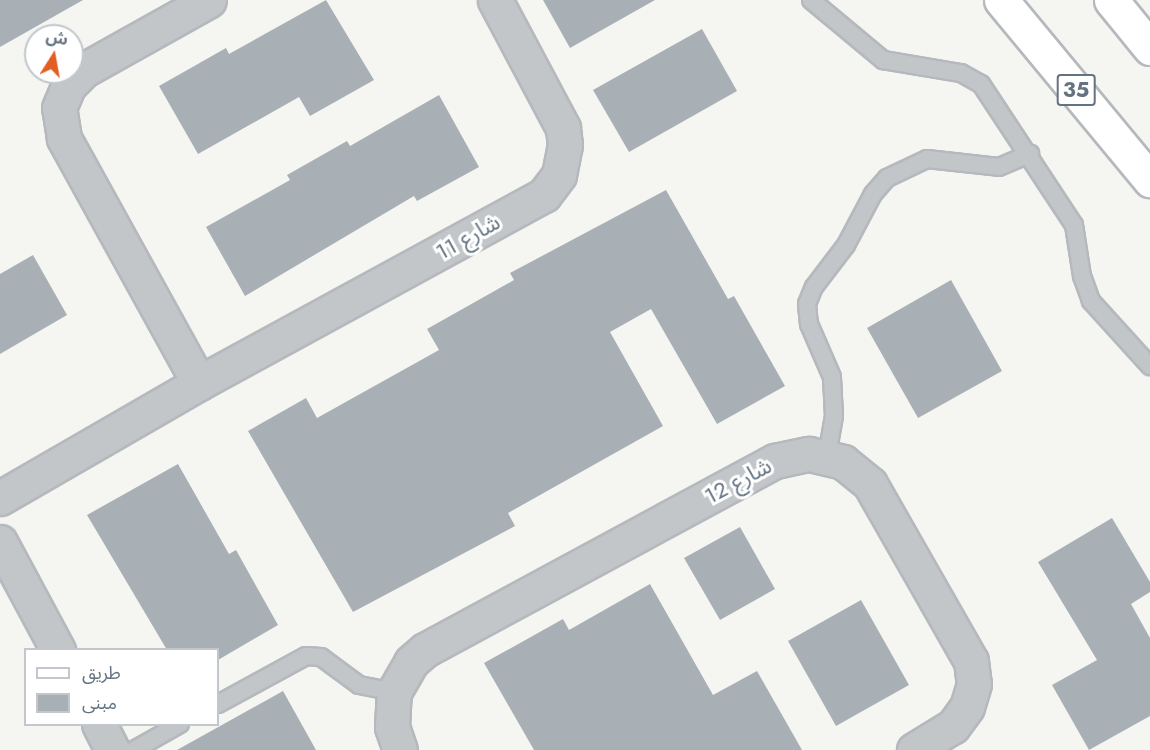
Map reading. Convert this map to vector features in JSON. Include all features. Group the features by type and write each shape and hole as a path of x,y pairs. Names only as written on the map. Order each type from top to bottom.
{"main road":[{"name":"35","path":"1001,0 1150,180"},
{"path":"1111,0 1150,48"}],"street":[{"path":"199,383 64,138 59,108 69,85 84,70 209,0"},
{"name":"شارع 11","path":"0,498 199,383 544,195 553,185 564,154 560,118 495,0"},
{"name":"شارع 12","path":"400,750 392,727 394,692 411,662 445,639 775,461 809,454 826,456 843,462 870,484 971,661 974,684 967,707 953,726 914,750"},
{"path":"0,542 57,648"},
{"path":"100,726 112,750"}],"lane":[{"path":"811,0 870,53 883,60 972,78 989,93 1074,225 1082,276 1091,302 1150,366"},
{"path":"826,456 834,416 832,377 809,324 807,304 814,286 846,245 873,194 897,172 927,159 999,167 1030,154"},
{"path":"219,703 306,656 321,657 359,685 394,692"},
{"path":"134,750 176,726"}],"building":[{"path":"0,0 83,0 41,24 24,24 24,33 0,47"},
{"path":"326,0 374,80 310,116 299,97 198,154 159,86 226,48 229,54"},
{"path":"543,0 655,0 570,48"},
{"path":"702,29 737,91 629,152 593,90"},
{"path":"439,95 479,167 417,201 414,196 245,296 206,227 290,180 287,175 347,141 350,146"},
{"path":"666,190 728,299 734,296 785,386 717,424 651,309 610,332 663,426 508,513 515,526 353,612 248,431 306,398 317,418 439,350 427,329 514,280 510,273"},
{"path":"33,255 67,315 0,354 0,274"},
{"path":"951,280 1002,371 918,418 867,328"},
{"path":"178,464 229,554 236,550 278,625 219,659 219,648 166,648 87,515"},
{"path":"1112,518 1150,582 1150,592 1131,604 1150,638 1150,716 1089,750 1052,685 1097,660 1038,562"},
{"path":"740,527 775,589 720,620 684,558"},
{"path":"650,584 713,695 757,671 802,750 534,750 484,663 563,619 569,630"},
{"path":"861,600 909,685 836,726 788,641"},
{"path":"283,691 316,750 177,750"}]}
